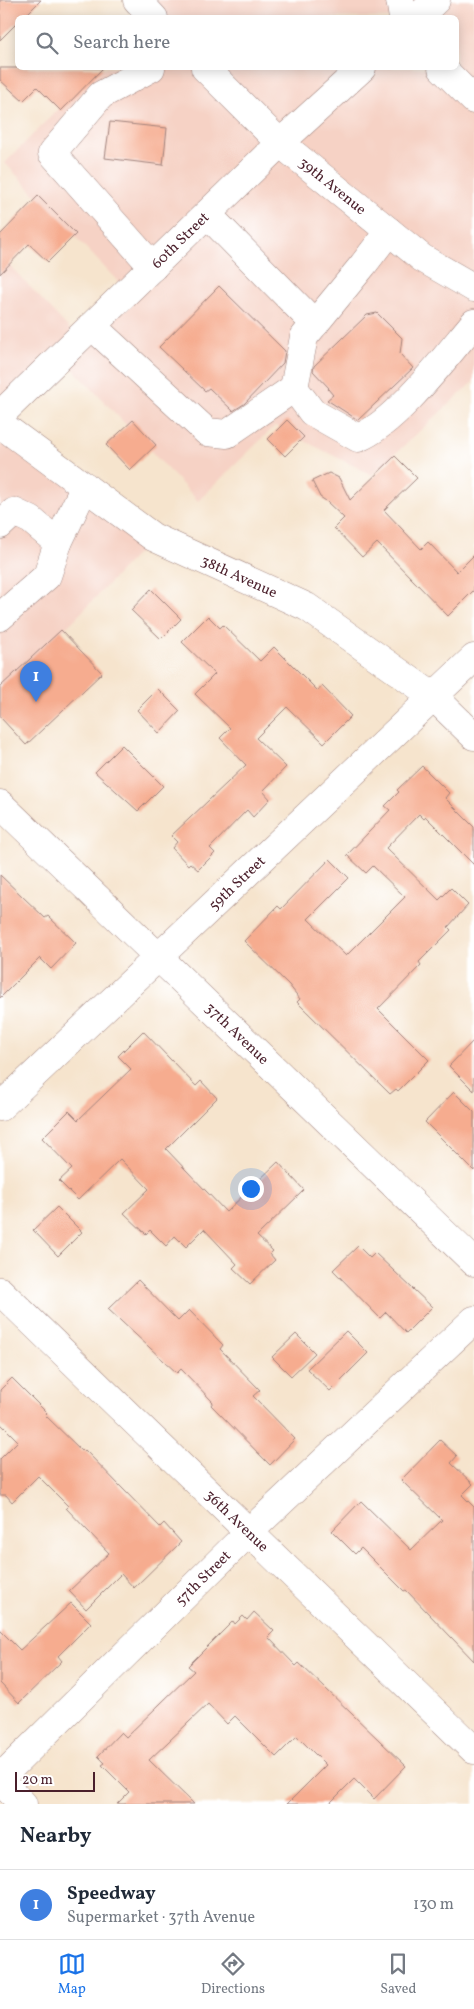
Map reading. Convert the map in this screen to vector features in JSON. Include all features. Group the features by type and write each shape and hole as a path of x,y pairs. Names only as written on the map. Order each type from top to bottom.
{"street":[{"path":"137,0 151,15"},
{"path":"400,0 402,15"},
{"path":"420,15 436,0"},
{"path":"147,70 101,95 52,153 153,267"},
{"name":"39th Avenue","path":"206,70 280,143 422,258 474,288"},
{"name":"60th Street","path":"0,415 280,143 360,70"},
{"path":"444,70 474,100"},
{"path":"207,214 315,324"},
{"path":"92,326 207,432 227,434 294,388 304,337 364,265 389,231"},
{"path":"294,388 312,412 358,438 372,432 427,379 474,323"},
{"name":"38th Avenue","path":"0,424 153,537 307,607 434,697 474,736"},
{"path":"0,618 47,576 58,543 85,486"},
{"path":"0,525 14,512 31,520 58,543"},
{"name":"59th Street","path":"0,1107 474,658"},
{"name":"37th Avenue","path":"0,804 474,1262"},
{"name":"36th Avenue","path":"0,1291 474,1750"},
{"name":"57th Street","path":"0,1780 249,1532 474,1320"},
{"path":"0,1780 23,1804"}],"shaded area":[{"path":"137,0 474,0 474,381 372,475 275,426 198,501 61,356 0,415 0,255 79,339 127,291 5,163 96,70 459,70 459,15 148,15"},
{"path":"0,424 153,537 74,620 0,689"}],"building":[{"path":"0,0 41,0 26,15 15,15 15,25 0,40"},
{"path":"0,68 15,68 15,70 101,70 61,111 37,87 23,101 0,80"},
{"path":"110,122 167,128 163,165 105,158"},
{"path":"38,196 76,234 48,262 29,244 0,274 0,235"},
{"path":"219,286 285,351 283,363 244,404 233,411 209,388 205,391 159,347"},
{"path":"377,313 402,338 400,354 413,368 358,420 327,400 333,395 313,371 314,366 367,315"},
{"path":"133,420 156,445 130,470 106,445"},
{"path":"287,420 304,437 285,456 268,439"},
{"path":"395,456 417,478 384,510 421,549 428,542 457,572 474,555 474,590 448,616 377,543 362,557 334,528 344,518 320,497 312,481 329,473 339,478 350,500"},
{"path":"151,589 181,619 161,639 131,610"},
{"path":"208,616 220,628 223,625 260,661 274,647 318,691 322,686 351,716 324,743 287,707 256,738 286,767 263,791 270,799 253,817 247,810 210,848 215,853 198,870 190,863 188,865 172,848 177,842 171,836 246,765 220,738 230,728 195,694 215,674 182,642"},
{"path":"61,630 102,673 26,745 0,717 0,687"},
{"path":"158,689 180,711 159,733 137,710"},
{"path":"122,745 163,786 138,811 95,772"},
{"path":"422,766 449,793 445,798 474,827 474,865 426,817 424,819 419,814 386,848 439,900 451,888 468,905 448,927 451,930 419,962 421,965 378,1009 429,1060 398,1091 396,1089 390,1094 297,1002 300,999 289,985 244,941 278,906 281,909 330,859 349,878 308,919 346,956 405,897 373,866 366,873 347,855 390,810 385,806 399,792 397,790"},
{"path":"0,875 45,918 48,916 76,943 51,969 40,958 0,998"},
{"path":"143,1031 196,1086 201,1081 217,1098 166,1149 226,1212 278,1162 304,1190 257,1236 273,1251 270,1254 275,1260 250,1284 233,1268 237,1264 204,1229 186,1247 175,1236 166,1246 150,1230 146,1234 124,1213 149,1189 120,1159 78,1200 59,1181 72,1169 42,1138 69,1111 78,1120 131,1069 118,1056"},
{"path":"474,1040 474,1091 449,1066"},
{"path":"454,1092 474,1112 474,1171 425,1122"},
{"path":"57,1207 82,1232 58,1256 33,1230"},
{"path":"358,1246 370,1258 375,1253 432,1307 406,1333 386,1312 380,1318 333,1270"},
{"path":"138,1280 178,1321 189,1310 223,1345 220,1349 260,1390 253,1396 295,1439 270,1465 211,1405 213,1402 181,1369 177,1373 108,1309"},
{"path":"346,1331 368,1353 330,1391 307,1369"},
{"path":"296,1334 315,1353 291,1376 272,1357"},
{"path":"12,1378 47,1413 45,1415 83,1452 85,1450 160,1527 164,1523 181,1542 134,1588 121,1574 86,1609 69,1591 109,1553 66,1508 68,1506 38,1476 12,1502 6,1495 0,1495 0,1459 18,1441 0,1423 0,1390"},
{"path":"440,1440 457,1456 451,1463 473,1484 462,1495 474,1507 474,1661 406,1590 404,1591 361,1548 355,1554 332,1531 361,1501 411,1550 442,1520 401,1480"},
{"path":"71,1603 91,1623 58,1656 62,1661 19,1703 0,1683 0,1630 20,1650"},
{"path":"254,1612 274,1631 268,1637 296,1666 299,1663 406,1766 374,1799 354,1779 329,1804 287,1804 326,1765 297,1736 276,1757 235,1716 227,1724 208,1704 149,1760 194,1804 117,1804 129,1792 102,1765 105,1763 98,1756 121,1732 126,1737 194,1671 188,1666 233,1621 235,1624 243,1616 247,1620"}],"place":[{"name":"Speedway","path":"36,702"}]}
